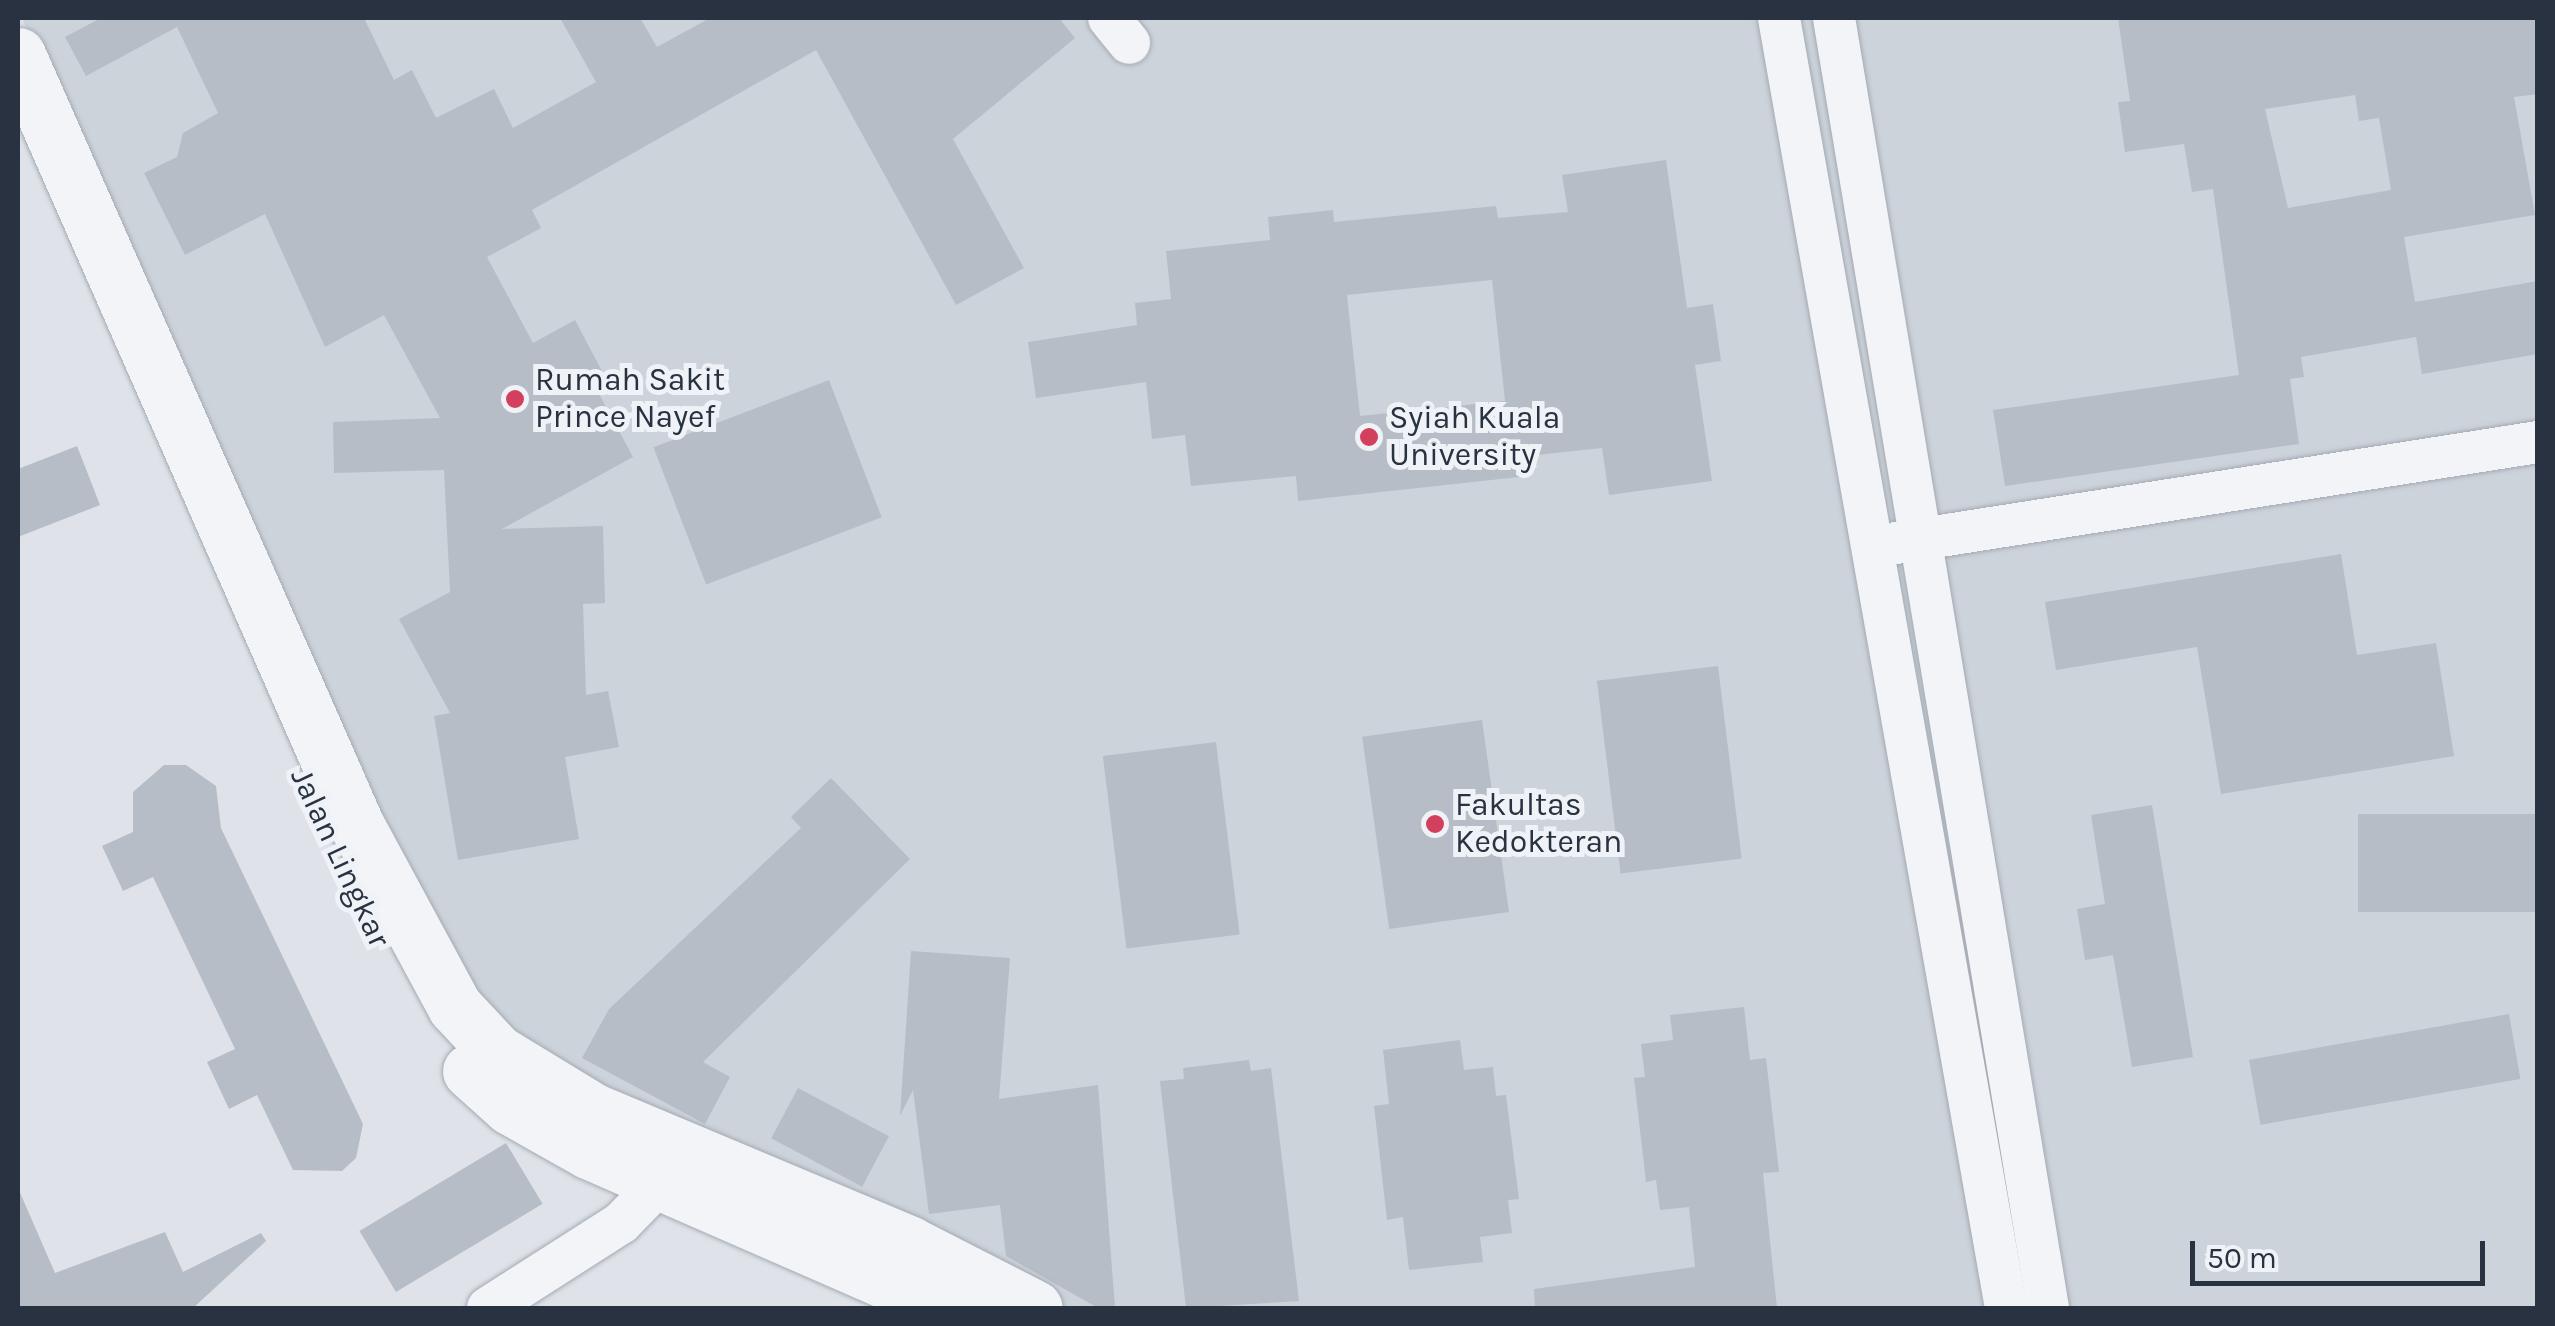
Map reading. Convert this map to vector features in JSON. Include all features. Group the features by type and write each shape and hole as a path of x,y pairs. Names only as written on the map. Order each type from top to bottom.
{"street":[{"path":"1780,18 2006,1308"},
{"path":"1834,18 2048,1308"},
{"path":"18,54 356,824 455,1007 497,1052 592,1110 910,1244 1035,1308"},
{"name":"Jalan Lingkar","path":"18,139 395,972 452,1052 510,1107 659,1184 948,1308"},
{"path":"1874,546 2538,442"},
{"path":"488,1308 622,1224 659,1184"}],"shaded area":[{"name":"Syiah Kuala University","path":"22,18 2537,18 2537,1308 1067,1308 538,1064 468,991 365,813"}],"building":[{"path":"101,18 364,18 394,80 412,70 436,118 494,89 513,128 596,82 560,18 640,18 657,47 710,18 1059,18 1075,38 953,139 1024,268 956,305 816,50 532,210 541,228 487,257 533,343 575,320 603,373 591,379 633,457 502,529 603,526 605,603 583,604 586,695 608,691 619,747 565,757 579,839 458,860 434,716 450,713 399,619 450,592 444,470 334,473 333,422 440,418 384,315 325,347 265,214 185,255 144,173 177,157 183,133 218,113 177,27 86,76 65,37"},
{"path":"2118,18 2538,18 2538,94 2514,97 2535,215 2404,237 2415,302 2538,281 2538,354 2422,374 2416,337 2301,357 2304,377 2290,379 2299,444 2005,486 1993,410 2239,375 2213,189 2192,192 2184,144 2125,152 2118,102 2130,101","holes":["2355,95 2359,121 2379,118 2391,190 2288,208 2265,109"]},
{"path":"1666,160 1687,308 1713,304 1721,361 1695,365 1712,481 1609,495 1602,448 1527,456 1529,476 1298,501 1296,476 1191,486 1185,435 1152,439 1146,382 1036,398 1028,342 1137,325 1135,303 1171,299 1166,251 1270,240 1268,217 1333,210 1334,222 1496,206 1498,218 1568,212 1562,175","holes":["1492,280 1505,401 1360,416 1347,295"]},
{"path":"829,380 882,517 706,585 653,447"},
{"path":"77,446 100,505 18,537 18,469"},
{"path":"2341,554 2357,655 2436,643 2454,756 2221,794 2197,647 2056,670 2045,602"},
{"path":"1718,666 1742,859 1621,873 1597,681"},
{"name":"Fakultas Kedokteran","path":"1482,720 1509,912 1389,929 1362,737"},
{"path":"1216,742 1240,935 1126,948 1103,756"},
{"path":"164,765 186,765 216,786 221,828 363,1124 356,1158 342,1171 293,1170 257,1095 229,1109 207,1062 235,1049 153,877 123,891 102,846 133,832 133,792"},
{"path":"831,778 910,859 703,1062 730,1077 705,1124 582,1058 609,1009 801,828 791,817"},
{"path":"2152,805 2193,1057 2132,1067 2113,955 2085,960 2077,909 2105,904 2091,815"},
{"path":"2358,814 2538,814 2538,912 2358,912"},
{"path":"911,951 1010,958 999,1099 1098,1085 1115,1308 1098,1308 1006,1256 1000,1205 929,1214 913,1090 900,1116"},
{"path":"1744,1007 1750,1060 1766,1058 1779,1172 1763,1173 1777,1308 1535,1308 1534,1289 1695,1267 1689,1207 1660,1210 1656,1180 1646,1182 1634,1078 1645,1077 1641,1044 1673,1040 1670,1015"},
{"path":"2509,1014 2520,1079 2260,1125 2249,1060"},
{"path":"1460,1040 1464,1070 1493,1067 1496,1096 1506,1095 1519,1199 1508,1200 1512,1233 1480,1237 1483,1262 1409,1270 1403,1217 1387,1220 1374,1106 1389,1104 1383,1050"},
{"path":"1249,1060 1251,1071 1271,1068 1299,1301 1186,1308 1160,1081 1184,1079 1183,1068"},
{"path":"798,1088 889,1136 862,1187 771,1138"},
{"path":"506,1143 543,1204 396,1292 359,1231"},
{"path":"18,1188 55,1273 165,1232 183,1272 261,1233 266,1241 193,1308 18,1308"}],"place":[{"name":"Rumah Sakit Prince Nayef","path":"515,399"},
{"name":"Syiah Kuala University","path":"1369,437"},
{"name":"Fakultas Kedokteran","path":"1435,824"}]}
